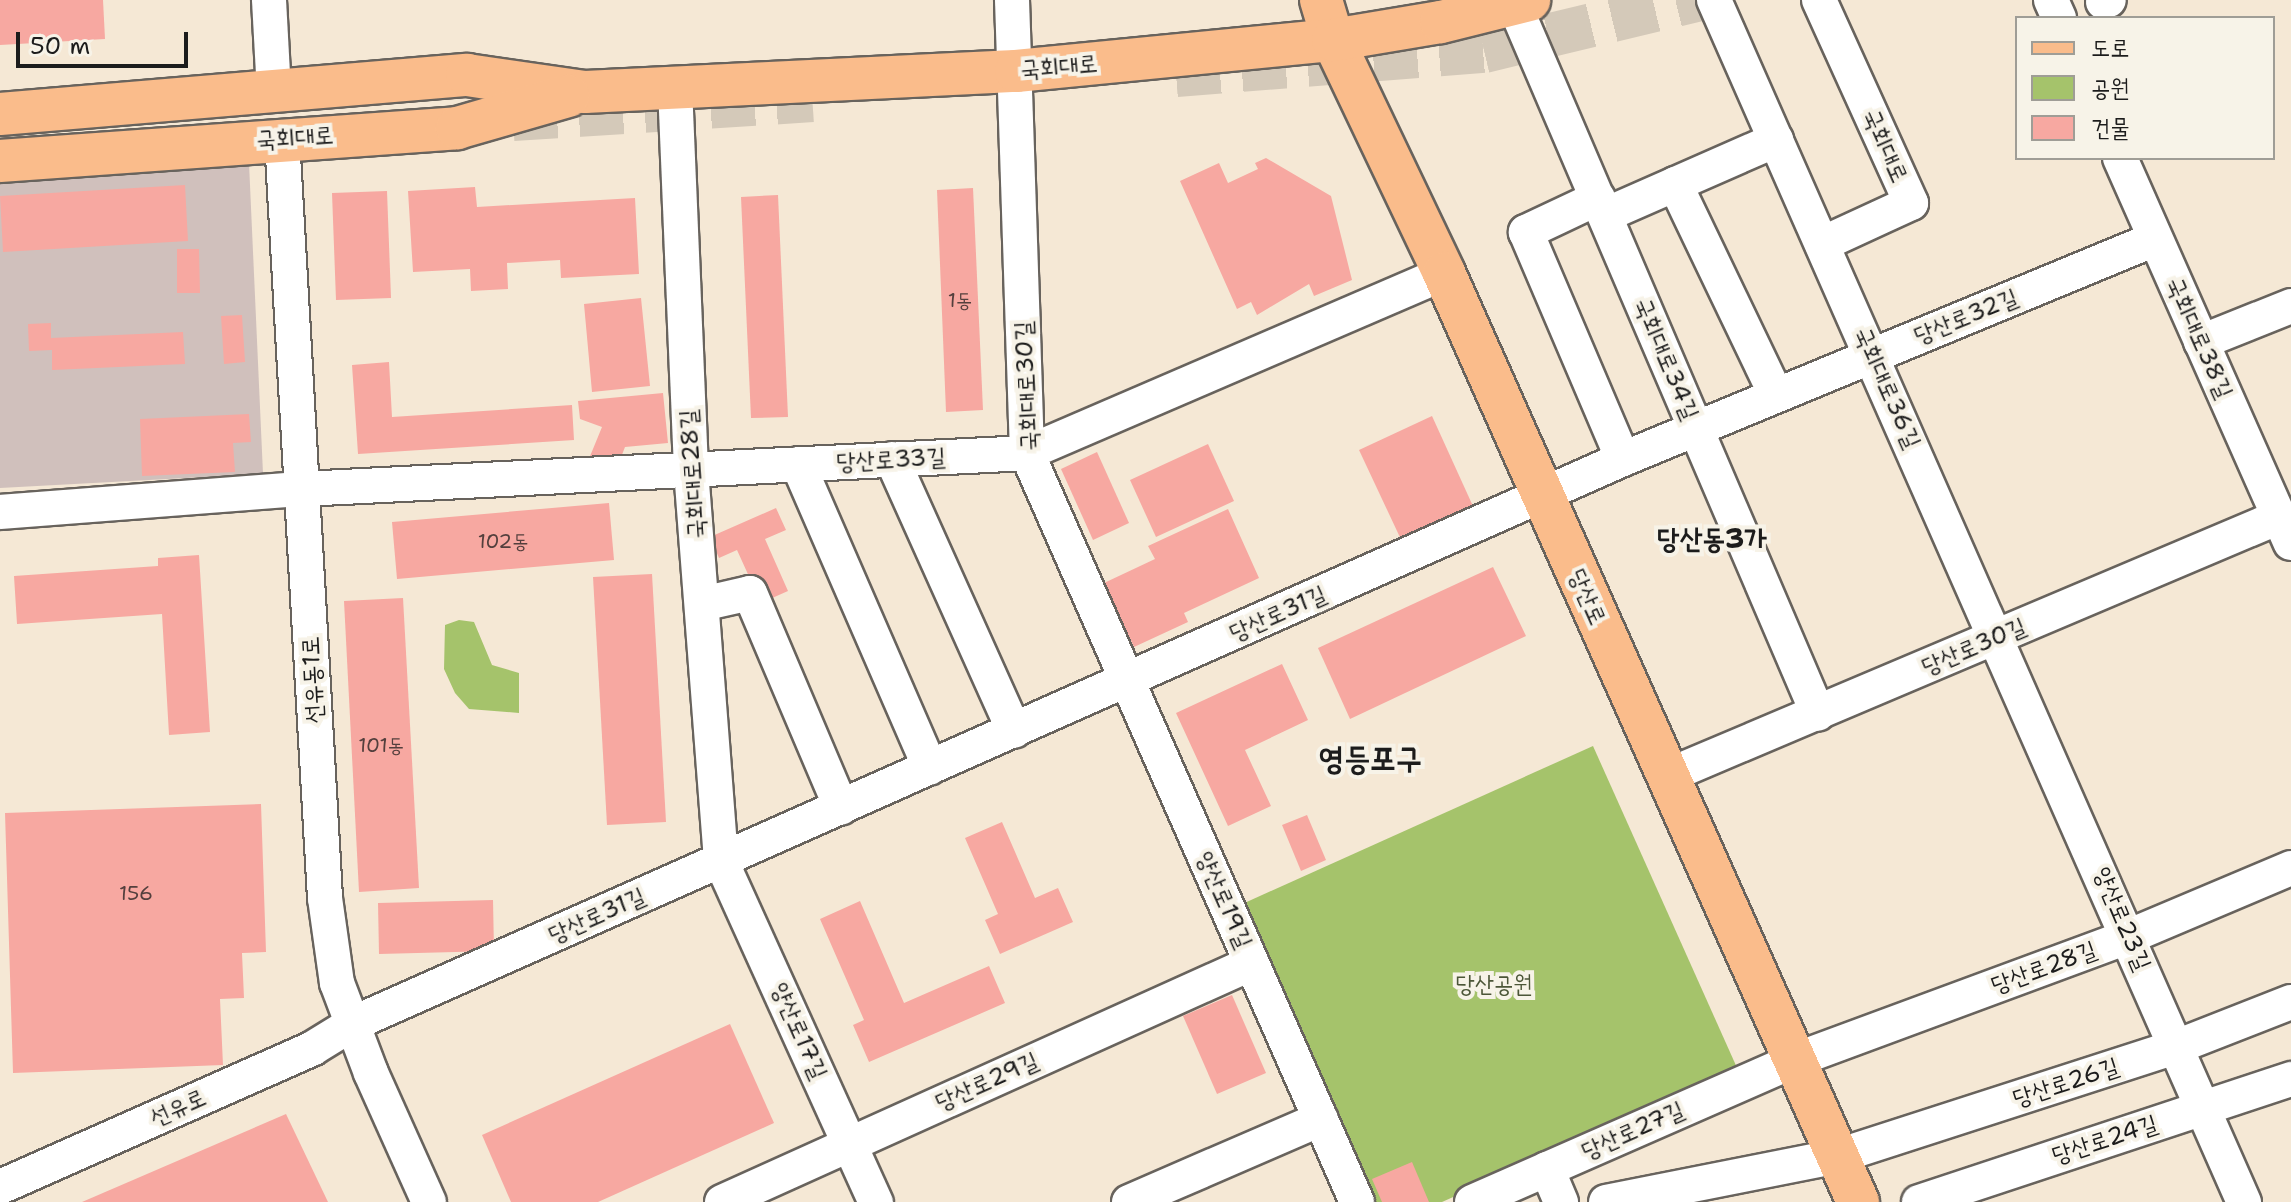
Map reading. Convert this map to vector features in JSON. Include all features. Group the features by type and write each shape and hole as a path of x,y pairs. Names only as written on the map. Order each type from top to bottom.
{"main road":[{"name":"당산로","path":"1321,0 1336,20 1543,498 1858,1202"},
{"name":"국회대로","path":"6,108 467,75 585,92 1016,71 1336,20 1522,2"},
{"name":"국회대로","path":"0,161 282,138 457,128 585,92"}],"street":[{"path":"269,0 274,91"},
{"name":"국회대로30길","path":"1012,0 1027,453 1127,681"},
{"name":"국회대로36길","path":"1714,0 1997,637"},
{"name":"국회대로","path":"1819,0 1911,203 1822,244"},
{"name":"국회대로34길","path":"1522,2 1601,206 1818,714"},
{"name":"국회대로28길","path":"675,87 691,470 721,861"},
{"name":"선유동1로","path":"282,138 325,898 337,983 429,1202"},
{"path":"1623,459 1526,232 1675,184 1776,140"},
{"name":"국회대로38길","path":"2121,160 2285,530"},
{"path":"1675,184 1776,395"},
{"name":"당산로32길","path":"1543,498 1696,428 2155,239"},
{"name":"당산로33길","path":"302,489 1027,453 1444,273"},
{"path":"2201,342 2291,306"},
{"path":"892,459 1014,731"},
{"path":"798,464 930,768"},
{"path":"0,512 302,489"},
{"name":"당산로31길","path":"352,1024 1543,498"},
{"name":"당산로30길","path":"1667,776 1997,637 2285,530"},
{"path":"702,604 750,593 841,807"},
{"name":"양산로23길","path":"1997,637 2244,1202"},
{"name":"양산로19길","path":"1127,681 1357,1202"},
{"name":"양산로17길","path":"721,861 876,1202"},
{"name":"당산로28길","path":"1795,1060 2130,936 2291,868"},
{"name":"당산로29길","path":"722,1202 1252,963"},
{"name":"당산로26길","path":"1838,1156 2176,1047 2291,1002"},
{"name":"선유로","path":"0,1187 313,1048 352,1024"},
{"name":"당산로27길","path":"1472,1202 1795,1060"},
{"name":"당산로24길","path":"1919,1202 2291,1079"},
{"path":"1129,1202 1321,1119"},
{"path":"1606,1202 1838,1156"},
{"path":"1547,1169 1561,1202"}],"shaded area":[{"path":"249,163 263,474 0,488 0,183"}],"green space":[{"path":"459,620 474,622 492,665 519,673 519,713 469,709 455,693 444,669 445,625"},
{"name":"당산공원","path":"1593,746 1738,1070 1442,1202 1373,1202 1240,905"}],"building":[{"path":"0,0 103,0 105,39 0,45"},
{"path":"1266,158 1331,196 1352,280 1314,296 1309,284 1257,315 1251,302 1237,309 1180,181 1219,163 1228,183 1258,169 1255,163"},
{"path":"185,185 188,241 3,252 0,196"},
{"path":"475,187 477,207 635,198 639,274 561,278 560,260 507,263 508,289 471,291 470,269 413,272 408,191"},
{"path":"973,188 983,410 946,412 937,190"},
{"path":"387,191 391,298 336,300 332,193"},
{"path":"778,195 788,417 751,418 741,197"},
{"path":"177,249 199,249 200,293 177,293"},
{"path":"641,298 650,386 592,392 584,304"},
{"path":"242,315 245,362 224,364 221,316"},
{"path":"51,323 51,338 183,332 185,364 52,370 52,350 29,351 28,324"},
{"path":"389,362 392,417 572,405 574,440 358,454 352,365"},
{"path":"663,393 668,443 625,447 618,465 586,466 602,427 580,419 578,401"},
{"path":"249,414 251,442 233,443 235,472 142,476 140,419"},
{"path":"1432,416 1477,515 1405,548 1359,450"},
{"path":"1208,444 1234,501 1156,537 1130,480"},
{"path":"1097,452 1129,523 1093,540 1061,469"},
{"path":"609,503 614,560 397,579 392,522"},
{"path":"776,508 786,530 765,539 788,591 761,603 737,550 719,558 710,537"},
{"path":"1228,509 1259,578 1184,613 1188,622 1134,647 1104,583 1155,559 1148,546"},
{"path":"199,555 210,732 169,735 162,614 17,624 14,576 158,566 158,558"},
{"path":"1493,567 1526,636 1350,719 1318,648"},
{"path":"652,574 666,822 607,825 593,577"},
{"path":"403,598 419,888 359,892 344,601"},
{"path":"1282,664 1308,720 1245,750 1271,806 1228,826 1176,713"},
{"path":"261,804 266,952 242,953 244,998 220,999 223,1065 13,1073 5,813"},
{"path":"1307,815 1326,860 1301,871 1282,825"},
{"path":"1002,822 1035,898 1058,888 1073,922 1000,954 985,920 998,914 965,838"},
{"path":"493,900 494,951 379,954 378,903"},
{"path":"860,901 904,1003 989,966 1005,1003 869,1062 853,1025 864,1020 820,919"},
{"path":"1232,995 1266,1073 1217,1094 1183,1016"},
{"path":"730,1024 774,1123 598,1202 511,1202 482,1135"},
{"path":"286,1114 328,1202 82,1202"},
{"path":"1412,1162 1429,1202 1382,1202 1372,1179"}],"tunnel":[{"path":"1176,75 1484,51 1697,0"},
{"path":"513,119 812,100"}],"district":[{"name":"당산동3가","path":"1712,538"},
{"name":"영등포구","path":"1370,758"}]}
